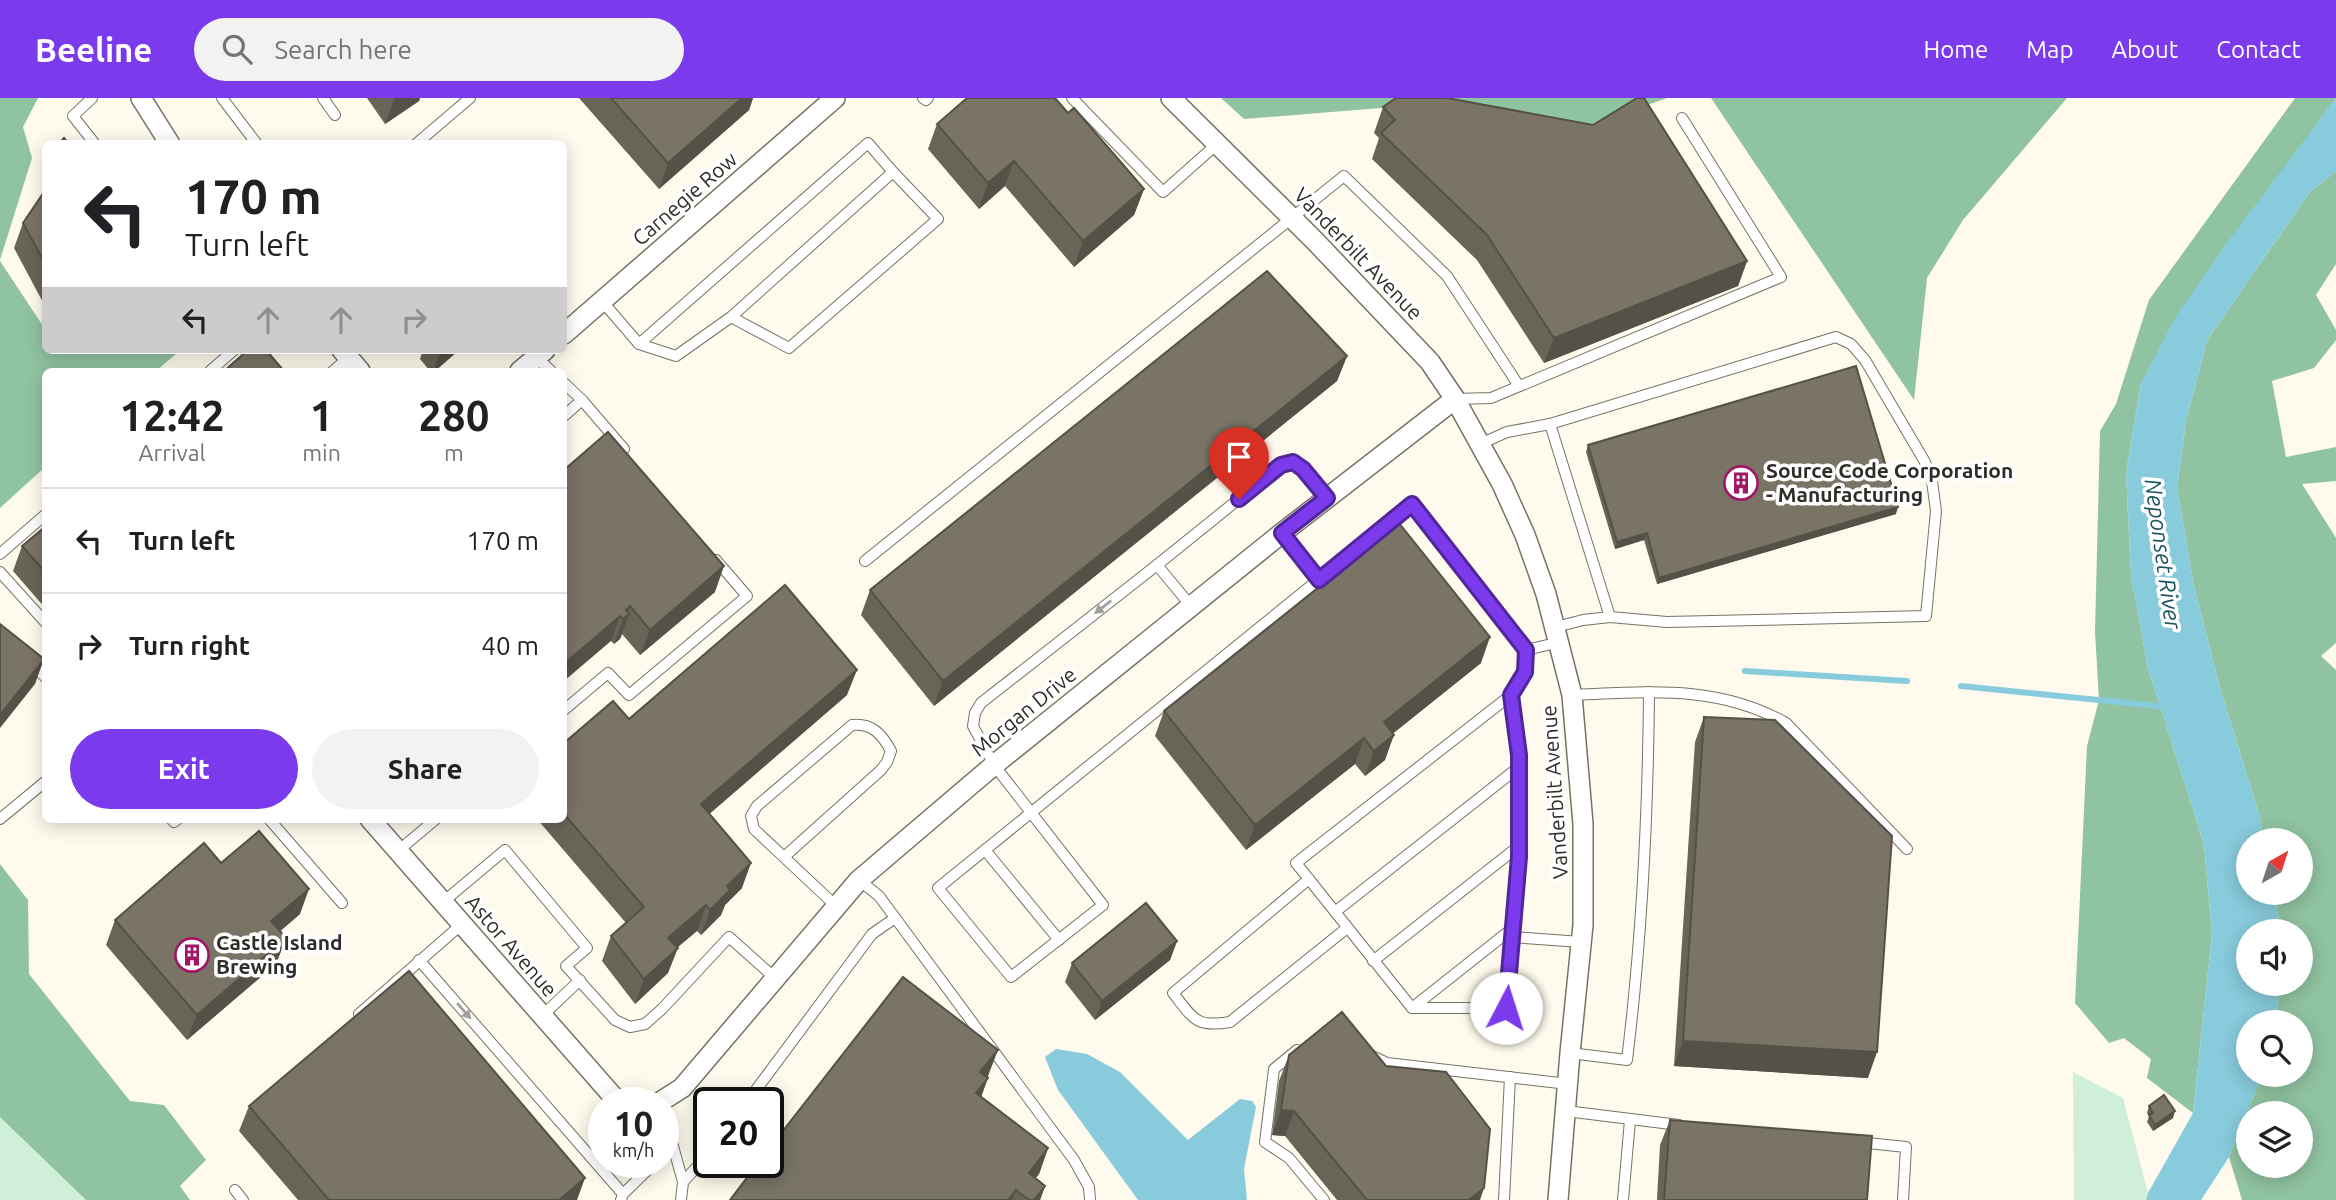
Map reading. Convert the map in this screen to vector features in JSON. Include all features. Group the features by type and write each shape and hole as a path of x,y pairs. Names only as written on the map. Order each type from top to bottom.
{"street":[{"path":"141,98 167,140"},
{"name":"Carnegie Row","path":"567,331 835,98"},
{"name":"Vanderbilt Avenue","path":"1171,98 1291,217 1430,362 1455,398 1502,484 1525,535 1558,635 1572,695 1583,824 1583,925 1558,1200"},
{"path":"524,368 540,354"},
{"name":"Morgan Drive","path":"679,1090 859,880 994,765 1282,533 1455,398"},
{"name":"Astor Avenue","path":"374,823 605,1087"}],"lane":[{"path":"92,98 73,116 92,140"},
{"path":"222,98 254,140"},
{"path":"323,98 335,115"},
{"path":"421,140 470,98"},
{"path":"1072,98 1163,192 1217,144"},
{"path":"1455,398 1491,398 1781,277 1682,118"},
{"path":"639,344 868,143 938,219 789,348 731,317"},
{"path":"602,301 639,344 676,356 731,317 893,172"},
{"path":"865,561 1344,176 1447,276 1519,386"},
{"path":"1480,444 1507,432 1550,424 1836,337 1851,344 1865,360 1925,462 1932,481 1936,511 1926,616 1667,622 1610,617 1583,620 1526,650"},
{"path":"213,368 229,354"},
{"path":"567,386 634,462"},
{"path":"567,413 582,400"},
{"path":"1550,424 1610,617"},
{"path":"1327,498 1303,469 1293,462 1281,465 981,703 975,713 973,726 994,765 1030,814 1104,905 1011,977 938,888 1030,814 1319,580 1412,504 1526,650 1525,672 1511,695 1296,863 1412,1008"},
{"path":"0,554 42,517"},
{"path":"1282,533 1319,580"},
{"path":"567,707 608,673 629,695 747,596 712,555"},
{"path":"1157,565 1191,606"},
{"path":"0,572 42,619"},
{"path":"27,658 42,674"},
{"path":"1572,695 1649,692 1714,696 1761,709 1786,723 1907,849"},
{"path":"1570,1053 1627,1060 1636,982 1648,795 1649,692"},
{"path":"1412,1008 1506,1008 1518,846 1519,767 1511,695"},
{"path":"784,857 887,762 891,751 885,739 875,729 862,724 852,725 757,806 751,816 754,829 837,907"},
{"path":"1335,912 1519,767"},
{"path":"0,819 42,784"},
{"path":"272,823 342,903"},
{"path":"398,851 431,823"},
{"path":"1373,961 1518,846"},
{"path":"443,902 505,850 587,948 566,965 615,1020 630,1027 645,1024 662,1009 729,937 776,979"},
{"path":"985,850 1059,940"},
{"path":"1309,879 1173,993 1195,1020 1213,1025 1230,1022 1347,928"},
{"path":"859,880 879,896 1074,1160 1089,1188 1090,1200"},
{"path":"758,1087 872,934 895,918"},
{"path":"349,1023 462,924"},
{"path":"1412,1008 1512,932 1581,942"},
{"path":"419,960 622,1197 640,1178"},
{"path":"542,1016 580,980"},
{"path":"1304,1045 1274,1069 1265,1142 1289,1158 1324,1200"},
{"path":"1365,1049 1372,1057 1387,1063 1567,1084"},
{"path":"1504,1200 1510,1077"},
{"path":"1566,1111 1685,1126"},
{"path":"1623,1200 1630,1120"},
{"path":"1851,1142 1906,1147 1903,1200"},
{"path":"679,1168 683,1182 681,1200"},
{"path":"683,1182 693,1171"},
{"path":"236,1190 243,1200"}],"green space":[{"path":"0,98 38,98 23,127 32,158 0,260"},
{"path":"1221,98 1667,98 1628,112 1585,139 1381,108 1244,119"},
{"path":"1711,98 2067,98 1963,220 1927,278 1914,400"},
{"path":"2295,98 2336,98 2291,160 2141,383 2126,473 2131,575 2148,668 2204,844 2212,934 2193,1113 2147,1078 2151,1059 2124,1038 2109,1043 2075,1003 2087,746 2099,700 2095,632 2100,431 2116,404 2149,300"},
{"path":"2336,171 2336,264 2316,295 2336,330 2336,340 2314,368 2272,381 2286,457 2336,447 2336,481 2302,484 2336,538 2336,643 2321,656 2336,670 2336,1200 2242,1200 2229,1157 2236,1140 2236,1178 2313,1178 2313,1101 2252,1101 2257,1087 2313,1087 2313,1010 2277,1010 2278,996 2313,996 2313,919 2279,919 2276,905 2314,905 2314,828 2262,828 2219,685 2194,586 2177,488 2186,421 2207,340 2310,192"},
{"path":"0,261 42,324 42,354 176,354 160,368 42,368 42,470 0,508"},
{"path":"0,864 28,900 29,974 130,1101 164,1105 206,1160 180,1186 190,1200 86,1200 0,1117"},
{"path":"2073,1072 2123,1098 2148,1193 2146,1200 2074,1200"},
{"path":"0,1117 86,1200 0,1200"}],"water":[{"name":"Neponset River","path":"2336,98 2336,171 2310,192 2207,340 2186,421 2177,488 2194,586 2219,685 2262,828 2236,828 2236,905 2276,905 2279,919 2236,919 2236,996 2278,996 2277,1010 2236,1010 2236,1087 2257,1087 2252,1101 2236,1101 2236,1140 2229,1157 2201,1200 2146,1200 2193,1113 2212,934 2204,844 2148,668 2131,575 2126,473 2141,383 2176,316 2229,240"},
{"path":"1056,1049 1087,1054 1120,1072 1188,1140 1240,1099 1252,1101 1256,1107 1244,1169 1247,1200 1138,1200 1058,1090 1045,1057"}],"building":[{"path":"611,98 742,98 668,163"},
{"path":"967,98 1055,98 1068,113 1074,108 1144,189 1083,241 1014,161 988,183 937,124"},
{"path":"1396,98 1447,98 1593,125 1637,98 1644,98 1747,261 1554,338 1487,235 1381,133 1395,120 1383,107"},
{"path":"42,195 42,258 23,223"},
{"path":"1267,271 1347,356 943,681 870,590"},
{"path":"243,354 269,354 281,368 227,368"},
{"name":"Source Code Corporation - Manufacturing","path":"1856,366 1898,507 1659,578 1647,533 1617,542 1588,445"},
{"path":"608,432 724,566 650,630 630,606 626,610 629,614 623,619 620,616 567,661 567,467"},
{"path":"1399,523 1490,637 1384,722 1394,735 1374,751 1364,738 1255,825 1164,711"},
{"path":"42,529 42,568 22,546"},
{"path":"785,585 857,670 701,804 751,863 727,886 730,890 710,910 706,905 668,938 678,948 644,979 611,936 644,907 567,817 567,740 613,701 629,719"},
{"path":"0,624 42,657 42,662 0,715"},
{"path":"1704,717 1775,720 1892,836 1877,1052 1683,1041"},
{"name":"Castle Island Brewing","path":"259,831 309,889 271,921 286,938 197,1015 115,920 204,843 221,863"},
{"path":"1146,903 1177,941 1102,1001 1072,963"},
{"path":"409,971 585,1178 559,1200 329,1200 249,1106"},
{"path":"903,977 998,1050 980,1072 988,1078 976,1093 1048,1148 1029,1173 1045,1186 1034,1200 1029,1200 1016,1190 1008,1200 730,1200 747,1178 784,1178 784,1129"},
{"path":"1342,1012 1386,1066 1446,1072 1490,1129 1484,1188 1469,1200 1367,1200 1294,1111 1281,1110 1289,1055"},
{"path":"2164,1095 2175,1111 2155,1125 2149,1115 2153,1113 2149,1106"},
{"path":"1670,1120 1872,1136 1867,1200 1664,1200"}],"waterway":[{"path":"1745,671 1907,681"},
{"path":"1961,686 2168,707"}],"place":[{"name":"Source Code Corporation - Manufacturing","path":"1741,483"},
{"name":"Castle Island Brewing","path":"192,955"}],"route":[{"path":"1239,499 1281,465 1293,462 1303,469 1327,498 1282,533 1319,580 1412,504 1526,650 1525,672 1511,695 1519,755 1519,857 1506,1008"}]}
